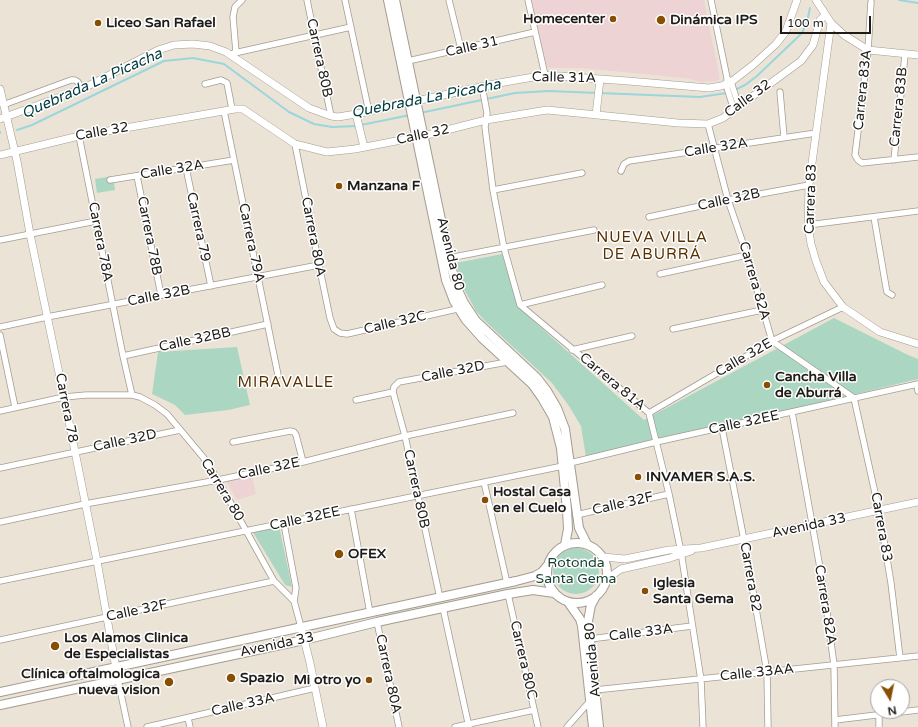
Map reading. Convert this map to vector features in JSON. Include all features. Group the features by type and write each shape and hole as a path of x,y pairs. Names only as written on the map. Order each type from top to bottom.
{"main road":[{"name":"Avenida 80","path":"388,0 414,106"},
{"name":"Avenida 80","path":"395,0 408,61 417,125 444,273 458,309 482,338 532,384 548,408 556,425 567,464 576,515 581,534 586,544"},
{"name":"Avenida 80","path":"419,136 449,258 458,288 469,312 484,329 537,378 552,399 562,418 565,429 568,521 567,536 564,545"},
{"path":"579,542 586,544 595,548 603,557 607,567 606,582 597,596 590,600 582,603 568,602 554,593 547,581 547,566 553,554 564,545 579,542"},
{"name":"Avenida 33","path":"0,692 507,583 535,576 542,572 547,566"},
{"name":"Avenida 33","path":"0,705 304,640 377,622 508,594 533,590 554,593"},
{"name":"Avenida 80","path":"597,596 591,605 588,621 600,727"},
{"name":"Avenida 80","path":"568,602 573,607 582,626 593,727"}],"street":[{"path":"242,0 235,7 233,17 233,53 351,27"},
{"name":"Carrera 80B","path":"307,0 331,116"},
{"path":"345,0 369,112"},
{"path":"449,0 461,49"},
{"path":"528,0 545,75"},
{"path":"710,0 728,83 736,107"},
{"name":"Calle 31A","path":"3,118 82,89 158,50 174,45 193,44 210,46 233,53 309,108 338,117 414,106 545,75 703,89 728,83 753,65 783,36 797,0"},
{"name":"Carrera 83A","path":"871,2 868,50 855,155 862,163 894,160"},
{"name":"Calle 32","path":"818,4 831,23 844,35 868,50 905,55 918,55"},
{"name":"Calle 32","path":"818,4 819,27"},
{"name":"Calle 32","path":"0,154 79,136 232,109 243,109 295,144 327,152 364,147 486,120 547,110 596,112 678,123 708,124 718,121 801,60 813,45 822,18 826,16"},
{"name":"Carrera 83","path":"831,23 809,185 808,225 811,244 824,282 843,307 880,332 918,344"},
{"name":"Calle 31","path":"408,61 535,32"},
{"name":"Carrera 83B","path":"894,160 905,55"},
{"path":"3,105 71,80 78,82 82,89"},
{"path":"205,84 221,80 227,83 232,109"},
{"path":"596,112 600,80"},
{"name":"Carrera 78","path":"0,89 3,105 3,118 9,129 15,151 30,234 97,562 128,727"},
{"path":"482,90 486,108 485,127 493,190 504,248 520,305 602,285"},
{"path":"780,92 784,137"},
{"name":"Carrera 79A","path":"224,111 278,375"},
{"path":"356,114 364,147"},
{"name":"Carrera 82A","path":"708,124 728,200 747,255 772,341"},
{"name":"Calle 32A","path":"621,171 624,164 629,161 816,132"},
{"name":"Carrera 78A","path":"79,136 132,395"},
{"name":"Carrera 80A","path":"295,144 330,318 334,329"},
{"path":"894,160 918,157"},
{"name":"Calle 32A","path":"110,180 234,160"},
{"name":"Carrera 79","path":"186,168 210,286"},
{"path":"493,190 582,173"},
{"name":"Carrera 78B","path":"137,176 161,295"},
{"name":"Calle 32B","path":"649,218 728,200 809,185"},
{"path":"808,225 918,211"},
{"path":"874,217 887,292 892,295"},
{"path":"0,240 96,221"},
{"path":"449,258 594,230"},
{"path":"660,274 747,255"},
{"name":"Calle 32B","path":"0,328 47,317 319,265"},
{"name":"Carrera 81A","path":"520,305 649,413 669,494 681,552 701,680 703,727"},
{"name":"Calle 32E","path":"649,413 772,341 843,307"},
{"name":"Calle 32C","path":"334,329 340,333 347,334 458,309"},
{"path":"673,329 762,310"},
{"name":"Calle 32BB","path":"123,356 268,324"},
{"path":"0,334 1,346 15,407"},
{"path":"572,350 632,336"},
{"path":"772,341 854,398"},
{"name":"Calle 32D","path":"393,392 394,387 399,382 507,362"},
{"name":"Calle 32EE","path":"0,581 484,482 854,398 918,386"},
{"path":"356,400 393,392"},
{"name":"Carrera 80B","path":"393,392 405,436 440,598"},
{"path":"0,410 64,397 132,395"},
{"name":"Carrera 80","path":"132,395 140,396 167,414 203,457 218,480 274,581 294,600"},
{"name":"Carrera 83","path":"854,398 879,511 891,583 900,658"},
{"name":"Carrera 82A","path":"792,412 824,590 834,665 835,727"},
{"name":"Calle 32E","path":"0,522 303,462 405,436 513,413"},
{"name":"Carrera 82","path":"722,428 744,540 767,672 768,727"},
{"name":"Calle 32D","path":"0,468 180,430"},
{"path":"233,442 290,431 294,432 303,462"},
{"path":"484,482 507,583"},
{"name":"Calle 32F","path":"576,515 669,494"},
{"name":"Avenida 33","path":"606,582 611,576 621,569 681,552 744,540 918,502"},
{"path":"351,509 370,613"},
{"path":"284,524 296,588 294,600 323,727"},
{"name":"Avenida 33","path":"603,557 625,559 669,550 681,552"},
{"name":"Calle 32F","path":"0,640 274,581"},
{"name":"Carrera 80C","path":"508,594 538,727"},
{"path":"443,608 469,726"},
{"name":"Carrera 80A","path":"377,622 399,727"},
{"name":"Calle 33A","path":"590,639 692,626"},
{"name":"Calle 33AA","path":"595,690 918,656"},
{"name":"Calle 33A","path":"147,727 315,688"},
{"path":"567,727 590,701"},
{"path":"455,727 469,726 534,710"},
{"path":"835,720 870,716"},
{"path":"188,718 190,727"}],"shaded area":[{"path":"532,0 704,0 720,78 716,81 700,82 690,79 580,68 549,68 546,64"},
{"path":"252,476 256,494 237,500 226,481"}],"green space":[{"path":"113,176 115,190 97,193 95,179"},
{"path":"502,254 519,308 644,420 834,318 918,359 918,379 661,441 586,457 581,426 569,406 552,383 476,311 464,289 456,263"},
{"path":"237,347 250,405 228,410 185,415 175,405 152,394 158,352"},
{"path":"279,526 292,587 285,585 251,529"},
{"name":"Rotonda Santa Gema","path":"576,548 589,552 595,558 599,571 595,584 589,590 576,594 563,590 557,584 553,571 557,558 563,552"}],"waterway":[{"path":"899,0 918,3"},
{"name":"Quebrada La Picacha","path":"735,90 757,76 802,33 807,22 810,8"},
{"name":"Quebrada La Picacha","path":"17,130 32,125 164,61 193,58 224,64 289,112 314,124 332,127 357,126"},
{"name":"Quebrada La Picacha","path":"420,113 515,93 548,91 700,97 727,93"},
{"name":"Quebrada La Picacha","path":"361,125 410,115"}],"place":[{"name":"Homecenter","path":"613,19"},
{"name":"Dinámica IPS","path":"661,20"},
{"name":"Liceo San Rafael","path":"98,23"},
{"name":"Manzana F","path":"339,186"},
{"name":"Cancha Villa de Aburrá","path":"767,385"},
{"name":"INVAMER S.A.S.","path":"638,477"},
{"name":"Hostal Casa en el Cuelo","path":"485,500"},
{"name":"OFEX","path":"339,554"},
{"name":"Iglesia Santa Gema","path":"645,591"},
{"name":"Los Alamos Clinica de Especialistas","path":"55,646"},
{"name":"Spazio","path":"231,678"},
{"name":"Mi otro yo","path":"369,680"},
{"name":"Clínica oftalmologica nueva vision","path":"169,682"}],"district":[{"name":"NUEVA VILLA DE ABURRÁ","path":"652,246"},
{"name":"MIRAVALLE","path":"286,383"}]}
